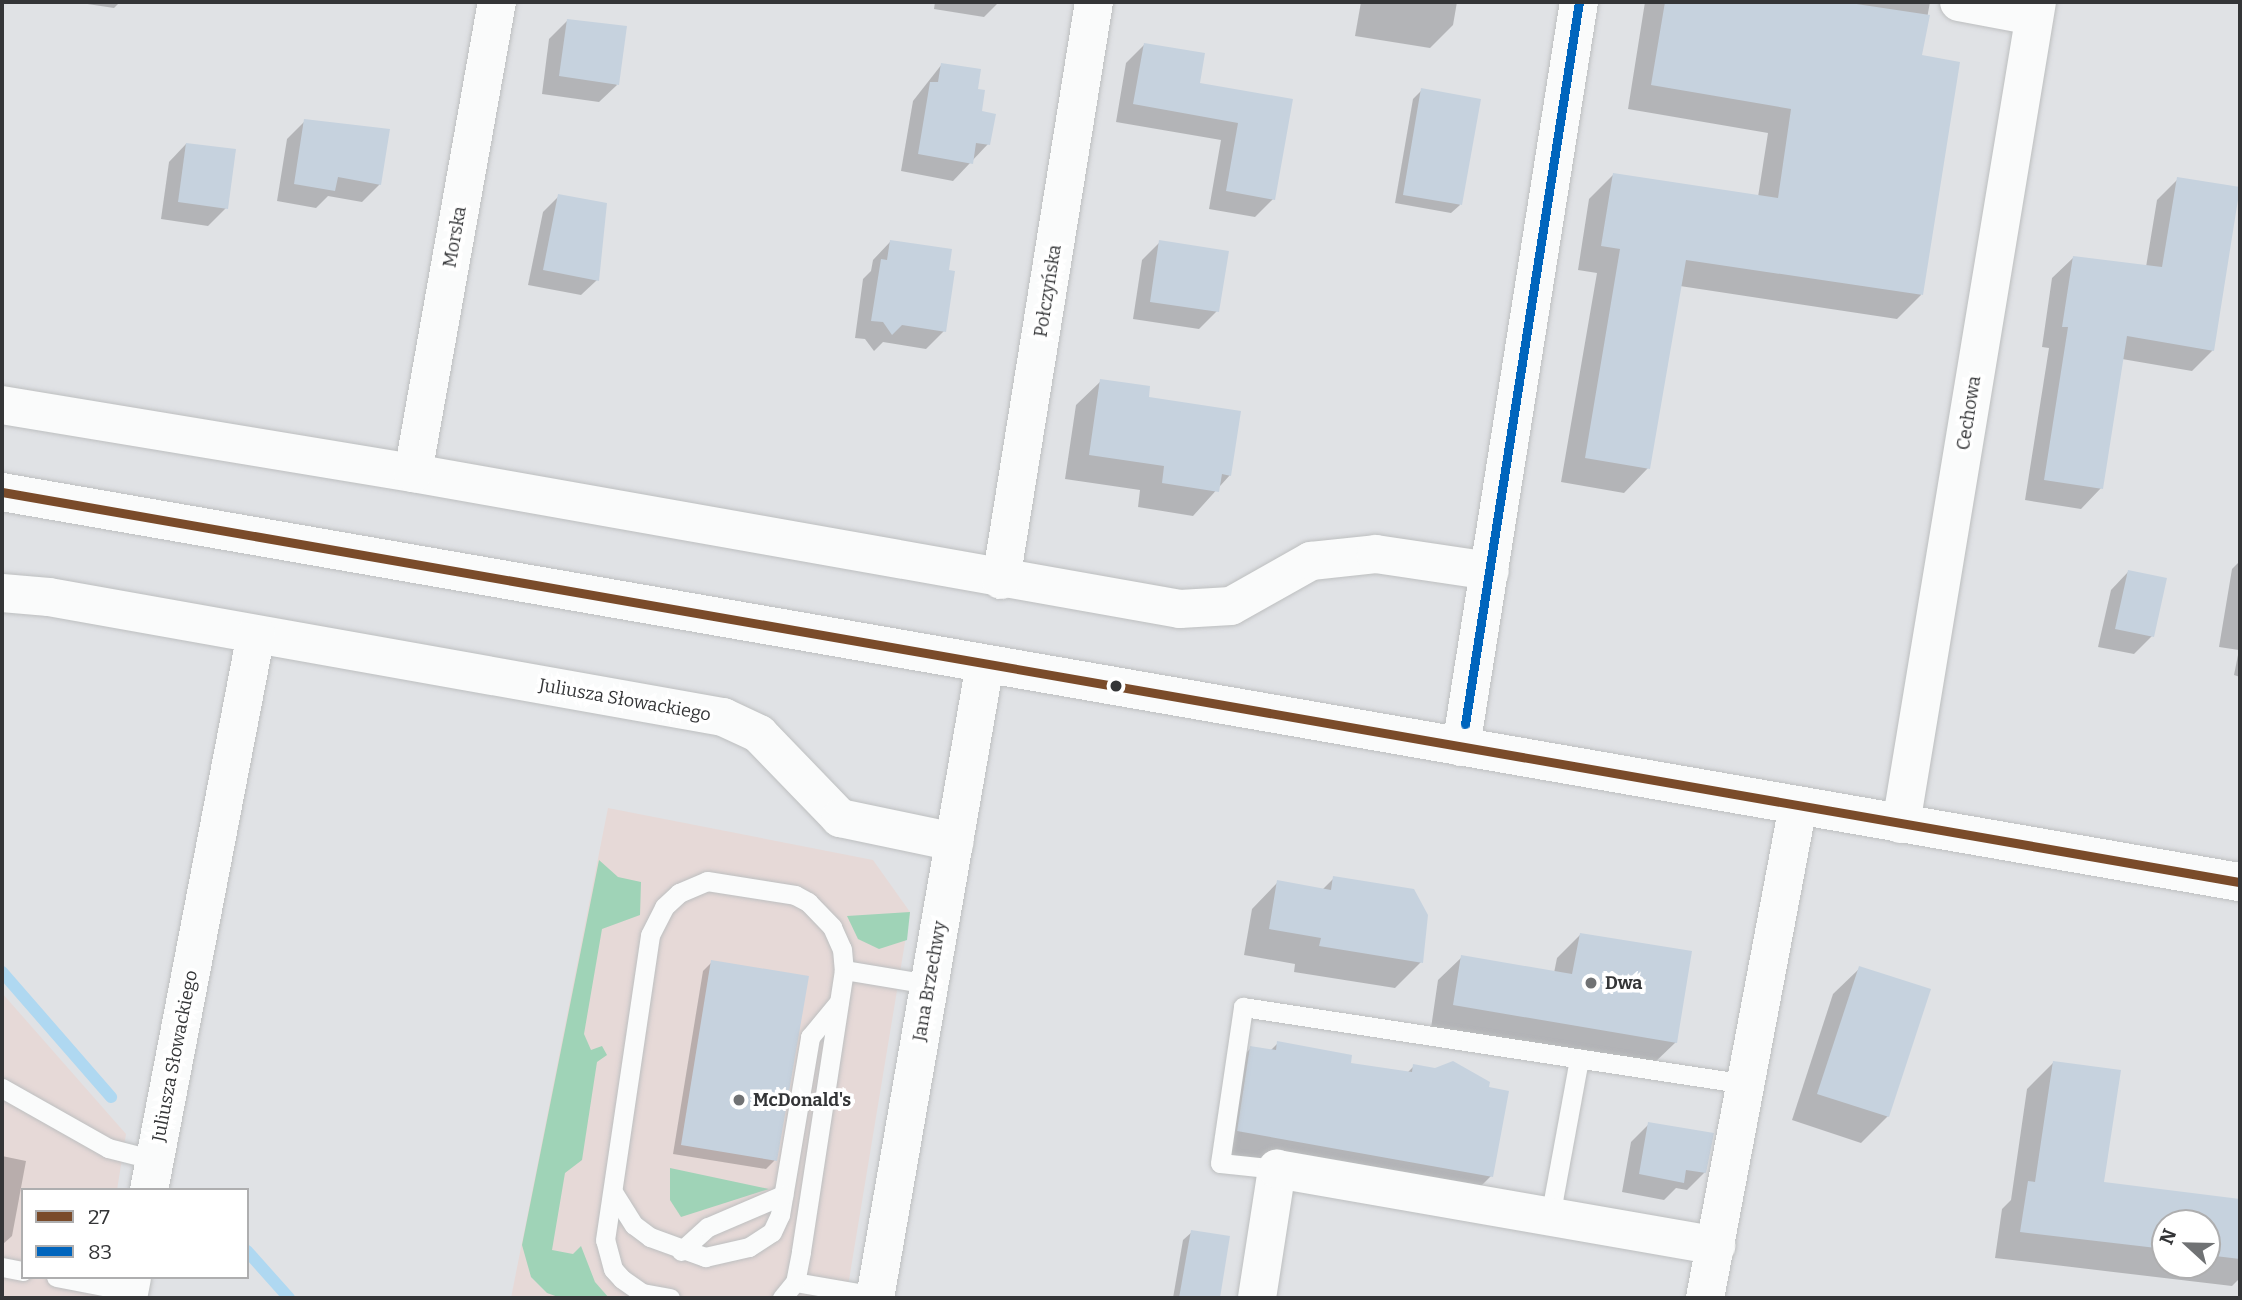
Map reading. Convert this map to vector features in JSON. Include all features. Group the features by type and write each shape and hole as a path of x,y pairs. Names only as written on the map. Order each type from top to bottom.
{"street":[{"name":"Morska","path":"413,473 497,2"},
{"name":"Połczyńska","path":"1001,580 1094,2"},
{"path":"1461,747 1579,2"},
{"path":"1959,2 2036,9"},
{"name":"Cechowa","path":"1901,824 2036,9"},
{"path":"2,405 413,473 1001,580 1180,609 1231,606 1311,561 1376,554 1490,571"},
{"path":"2,492 2240,882"},
{"name":"Juliusza Słowackiego","path":"2,593 256,634 723,717 759,734 839,818 955,842"},
{"name":"Juliusza Słowackiego","path":"152,1175 256,634"},
{"name":"Jana Brzechwy","path":"875,1297 985,664"},
{"path":"1705,1298 1798,806"},
{"path":"1257,1298 1277,1169 1716,1245"}],"lane":[{"path":"670,1298 642,1293 614,1269 605,1240 650,934 664,907 679,893 707,881 795,895 820,911 832,927 844,970 795,1282 782,1298"},
{"path":"844,970 929,984"},
{"path":"613,1192 634,1225 681,1251 719,1258 762,1241 780,1215 810,1037 839,1002"},
{"path":"1277,1169 1220,1163 1243,1007 1745,1084"},
{"path":"1550,1217 1579,1059"},
{"path":"2,1088 108,1147 152,1175"},
{"path":"681,1251 708,1227 783,1195"},
{"path":"2,1267 21,1271"},
{"path":"68,1279 130,1289"},
{"path":"795,1282 875,1297"}],"shaded area":[{"path":"608,808 873,860 910,912 846,1298 511,1298"},
{"path":"2,993 126,1134 117,1188 21,1188 21,1279 102,1279 98,1298 2,1298"}],"green space":[{"path":"599,860 618,877 641,882 640,915 602,929 584,1034 591,1050 602,1046 607,1055 597,1062 582,1160 565,1173 552,1250 573,1254 581,1246 595,1282 609,1298 561,1298 547,1293 531,1277 522,1245"},
{"path":"910,912 907,940 879,949 858,939 847,916"},
{"path":"670,1168 769,1189 681,1217 670,1200"}],"building":[{"path":"1665,2 1843,2 1930,15 1922,55 1960,62 1923,295 1686,260 1650,469 1585,458 1620,249 1601,246 1613,173 1778,198 1791,109 1651,85"},
{"path":"567,19 627,26 619,85 559,76"},
{"path":"1144,43 1205,53 1200,83 1293,99 1275,200 1226,191 1238,123 1133,104"},
{"path":"941,63 981,69 978,89 985,90 982,111 996,114 990,145 976,143 973,164 918,154 930,82 938,82"},
{"path":"1421,88 1481,99 1462,205 1403,195"},
{"path":"304,119 390,129 381,185 338,177 335,191 294,184"},
{"path":"186,143 236,149 228,209 178,202"},
{"path":"2177,177 2240,187 2214,351 2127,336 2103,489 2044,480 2068,327 2062,327 2073,256 2162,267"},
{"path":"558,194 607,203 599,281 543,270"},
{"path":"890,240 952,249 949,270 955,271 946,332 902,325 892,335 883,322 871,321 881,259 887,260"},
{"path":"1159,240 1229,251 1219,312 1150,302"},
{"path":"1100,379 1150,386 1149,397 1241,411 1231,476 1222,474 1219,492 1162,483 1164,466 1089,455"},
{"path":"2128,570 2167,578 2154,637 2115,629"},
{"path":"1333,876 1414,889 1428,915 1423,963 1319,946 1321,938 1269,929 1277,880 1331,890"},
{"path":"1580,933 1692,951 1677,1043 1453,1005 1461,955 1572,974"},
{"name":"McDonald's","path":"711,960 809,976 777,1161 681,1145"},
{"path":"1859,966 1931,989 1889,1117 1817,1094"},
{"path":"1277,1041 1352,1055 1351,1063 1412,1072 1413,1064 1435,1068 1453,1061 1490,1082 1489,1087 1509,1091 1493,1177 1237,1131 1250,1046 1276,1050"},
{"path":"2053,1061 2121,1070 2104,1182 2240,1199 2240,1259 2221,1257 2221,1209 2151,1209 2151,1247 2020,1232 2028,1181 2035,1182"},
{"path":"1648,1122 1714,1133 1706,1173 1686,1170 1684,1183 1639,1174"},
{"path":"1191,1230 1230,1236 1220,1298 1179,1298"}],"waterway":[{"path":"2,972 111,1097"},
{"path":"248,1252 289,1298"}],"transit line":[{"name":"83","path":"1465,724 1579,2"},
{"name":"27","path":"2,492 2240,882"}],"place":[{"name":"Dwa","path":"1591,983"},
{"name":"McDonald's","path":"739,1100"}]}
